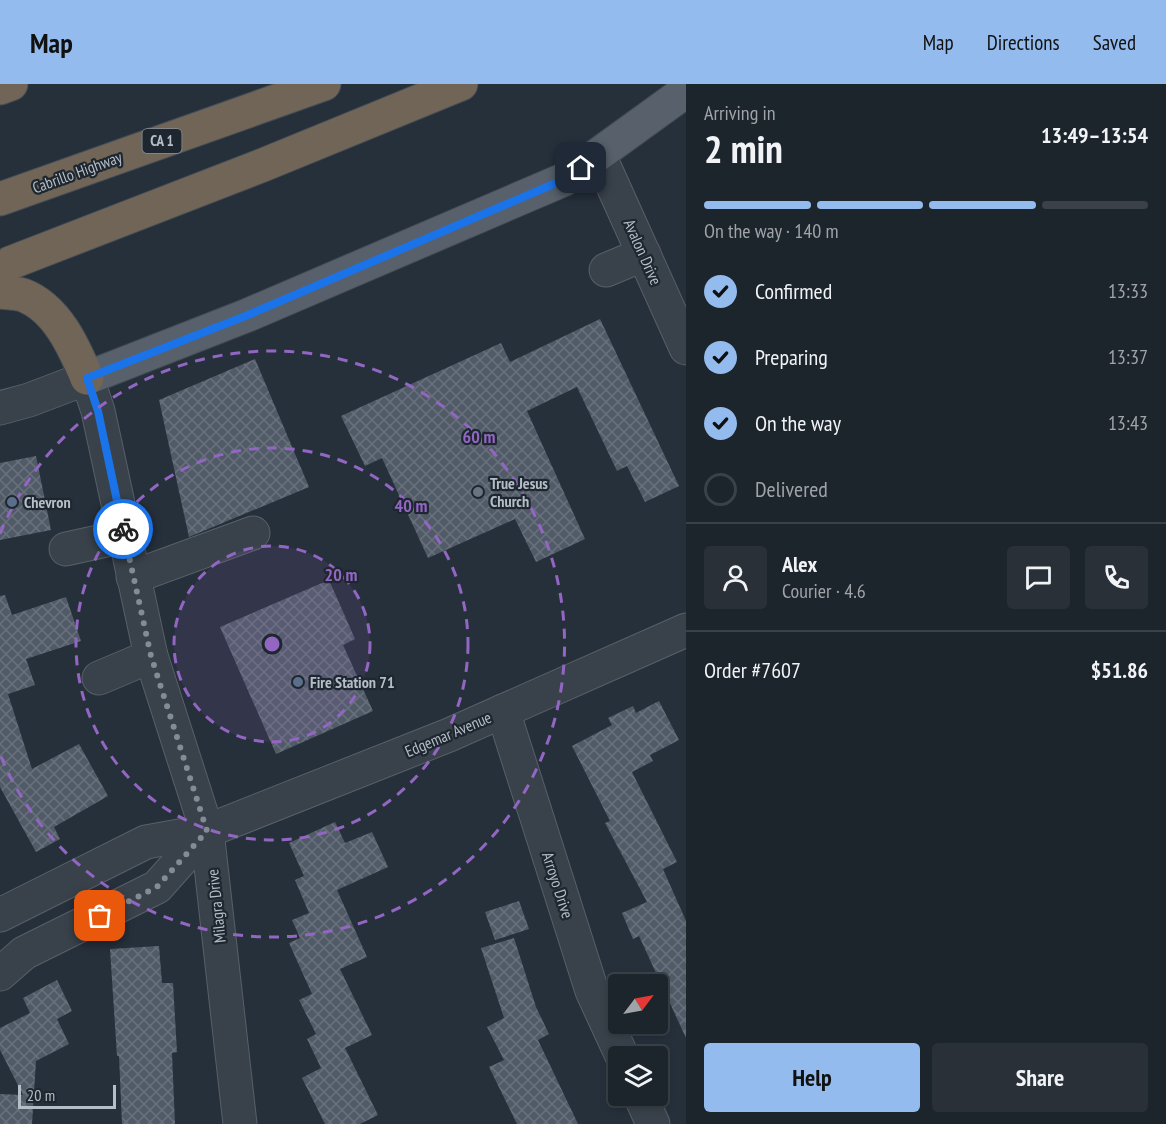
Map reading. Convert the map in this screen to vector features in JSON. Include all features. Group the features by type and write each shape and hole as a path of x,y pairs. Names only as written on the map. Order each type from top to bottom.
{"highway":[{"path":"0,88 10,84"},
{"name":"Cabrillo Highway","path":"0,199 324,84"},
{"path":"0,271 10,263 253,170 461,84"},
{"path":"0,292 21,294 38,302 50,314 76,351 87,378"}],"main road":[{"path":"87,378 248,315 563,180 686,91"}],"street":[{"name":"Avalon Drive","path":"599,155 686,348"},
{"path":"606,270 644,254"},
{"path":"0,408 29,400 87,378"},
{"name":"Milagra Drive","path":"87,378 98,411 151,656 207,831 240,1124"},
{"path":"133,577 253,533"},
{"path":"66,549 124,536"},
{"name":"Edgemar Avenue","path":"0,915 146,842 207,831 449,735 686,630"},
{"path":"99,678 151,656"},
{"name":"Arroyo Drive","path":"503,711 592,991 617,1046"},
{"name":"Edgemar Avenue","path":"0,974 24,953 157,887 207,831"},
{"path":"645,1106 653,1124"}],"building":[{"path":"600,319 679,486 645,502 627,466 617,471 577,387 527,411 585,539 536,562 515,519 428,558 382,458 365,466 341,416 501,343 510,362"},
{"path":"255,359 309,487 189,537 159,400"},
{"path":"36,456 51,530 0,540 0,463"},
{"path":"329,580 355,639 343,645 373,711 276,754 220,627"},
{"path":"5,595 12,615 66,597 81,641 26,659 35,685 8,694 32,769 79,744 108,796 54,827 60,839 36,852 0,787 0,596"},
{"path":"659,701 679,740 650,755 653,761 632,772 677,862 663,869 686,921 686,1038 668,999 668,974 657,974 639,936 633,939 622,913 647,902 605,823 610,821 572,746 612,725 608,718 633,706 636,713"},
{"path":"335,822 345,843 372,832 388,867 337,890 367,957 340,969 372,1035 345,1048 378,1115 360,1124 325,1124 302,1078 321,1068 307,1039 316,1034 299,1000 312,994 289,943 300,938 292,920 309,913 295,880 304,876 289,843"},
{"path":"519,901 529,929 495,940 485,912"},
{"path":"514,938 536,1007 549,1034 538,1040 578,1124 517,1124 489,1067 504,1060 487,1027 504,1018 481,948"},
{"path":"159,946 162,983 173,983 177,1052 172,1053 175,1124 122,1124 110,949"},
{"path":"57,980 72,1011 57,1019 69,1044 36,1061 32,1124 0,1124 0,1094 23,1095 0,1050 0,1028 30,1013 23,998"}],"way so far":[{"path":"100,916 157,887 207,831 151,656 123,529"}],"place":[{"name":"True Jesus Church","path":"478,492"},
{"name":"Chevron","path":"12,502"},
{"name":"Fire Station 71","path":"298,682"}],"route":[{"path":"123,529 98,411 87,378 248,315 563,180 581,168"}]}
